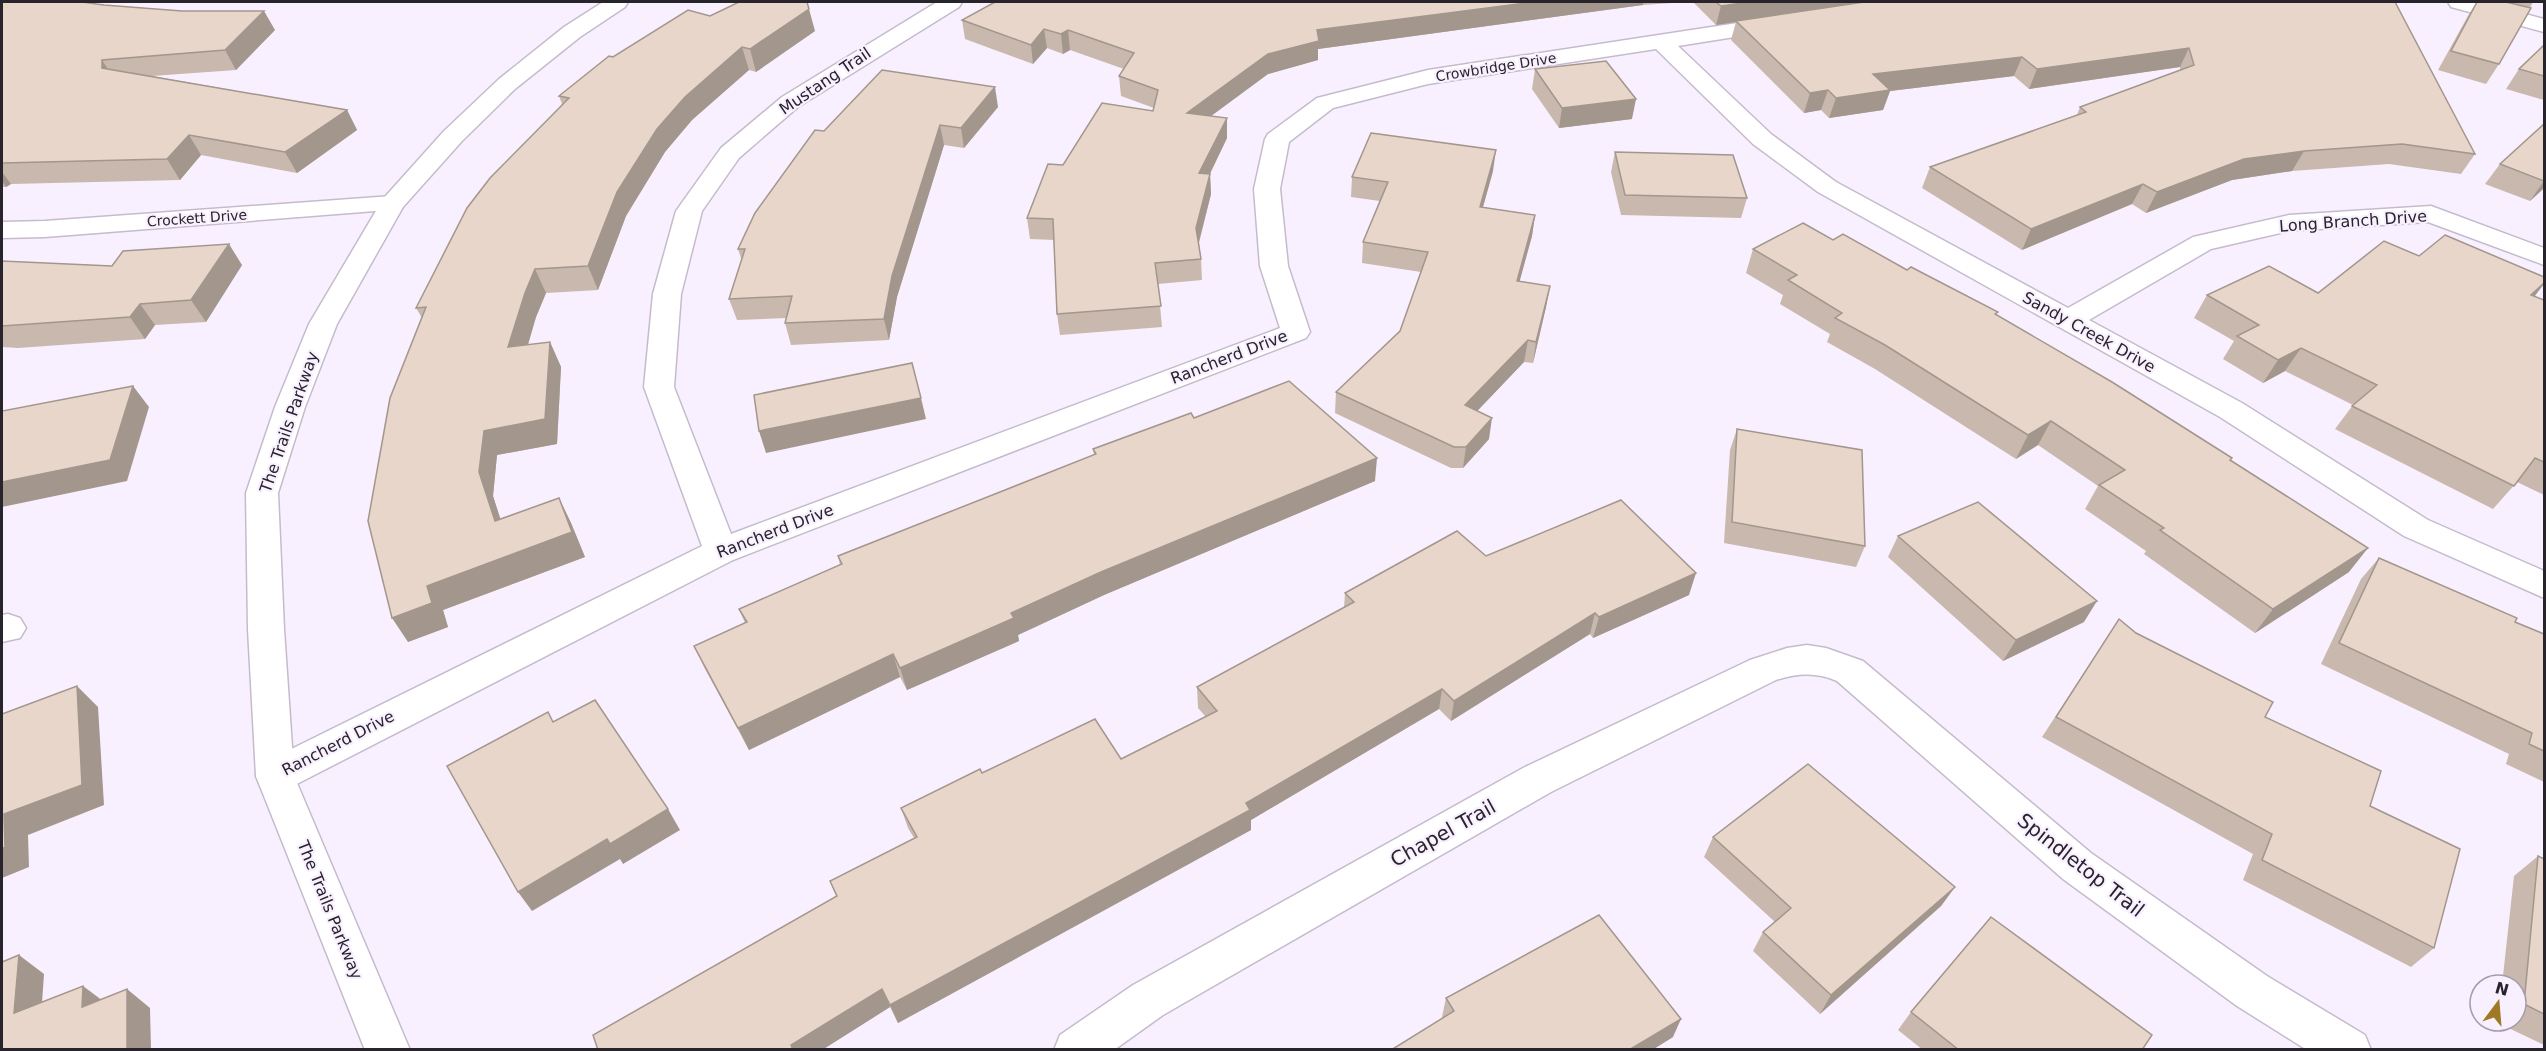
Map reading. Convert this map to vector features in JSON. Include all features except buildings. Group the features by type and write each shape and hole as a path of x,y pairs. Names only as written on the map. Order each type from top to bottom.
{"street":[{"name":"The Trails Parkway","path":"388,1050 275,776 266,628 262,493 290,407 323,324 393,204 453,136 507,84 572,32 617,2"},
{"name":"Mustang Trail","path":"721,551 659,387 667,294 690,212 730,153 790,102 951,2"},
{"path":"2459,2 2544,26"},
{"name":"Crowbridge Drive","path":"1296,332 1274,266 1267,189 1277,139 1325,103 1428,77 1798,20"},
{"name":"Sandy Creek Drive","path":"1660,41 1762,140 1827,187 2231,410 2416,528 2544,585"},
{"name":"Crockett Drive","path":"2,230 45,229 393,204"},
{"name":"Long Branch Drive","path":"2068,320 2202,243 2289,223 2431,214 2544,257"},
{"name":"Rancherd Drive","path":"275,776 721,551 1296,332"},
{"name":"Chapel Trail","path":"1076,1050 1148,1000 1537,780 1763,669 1798,658 1827,661"},
{"name":"Spindletop Trail","path":"1827,661 1850,671 2077,866 2252,991 2349,1050"}]}
